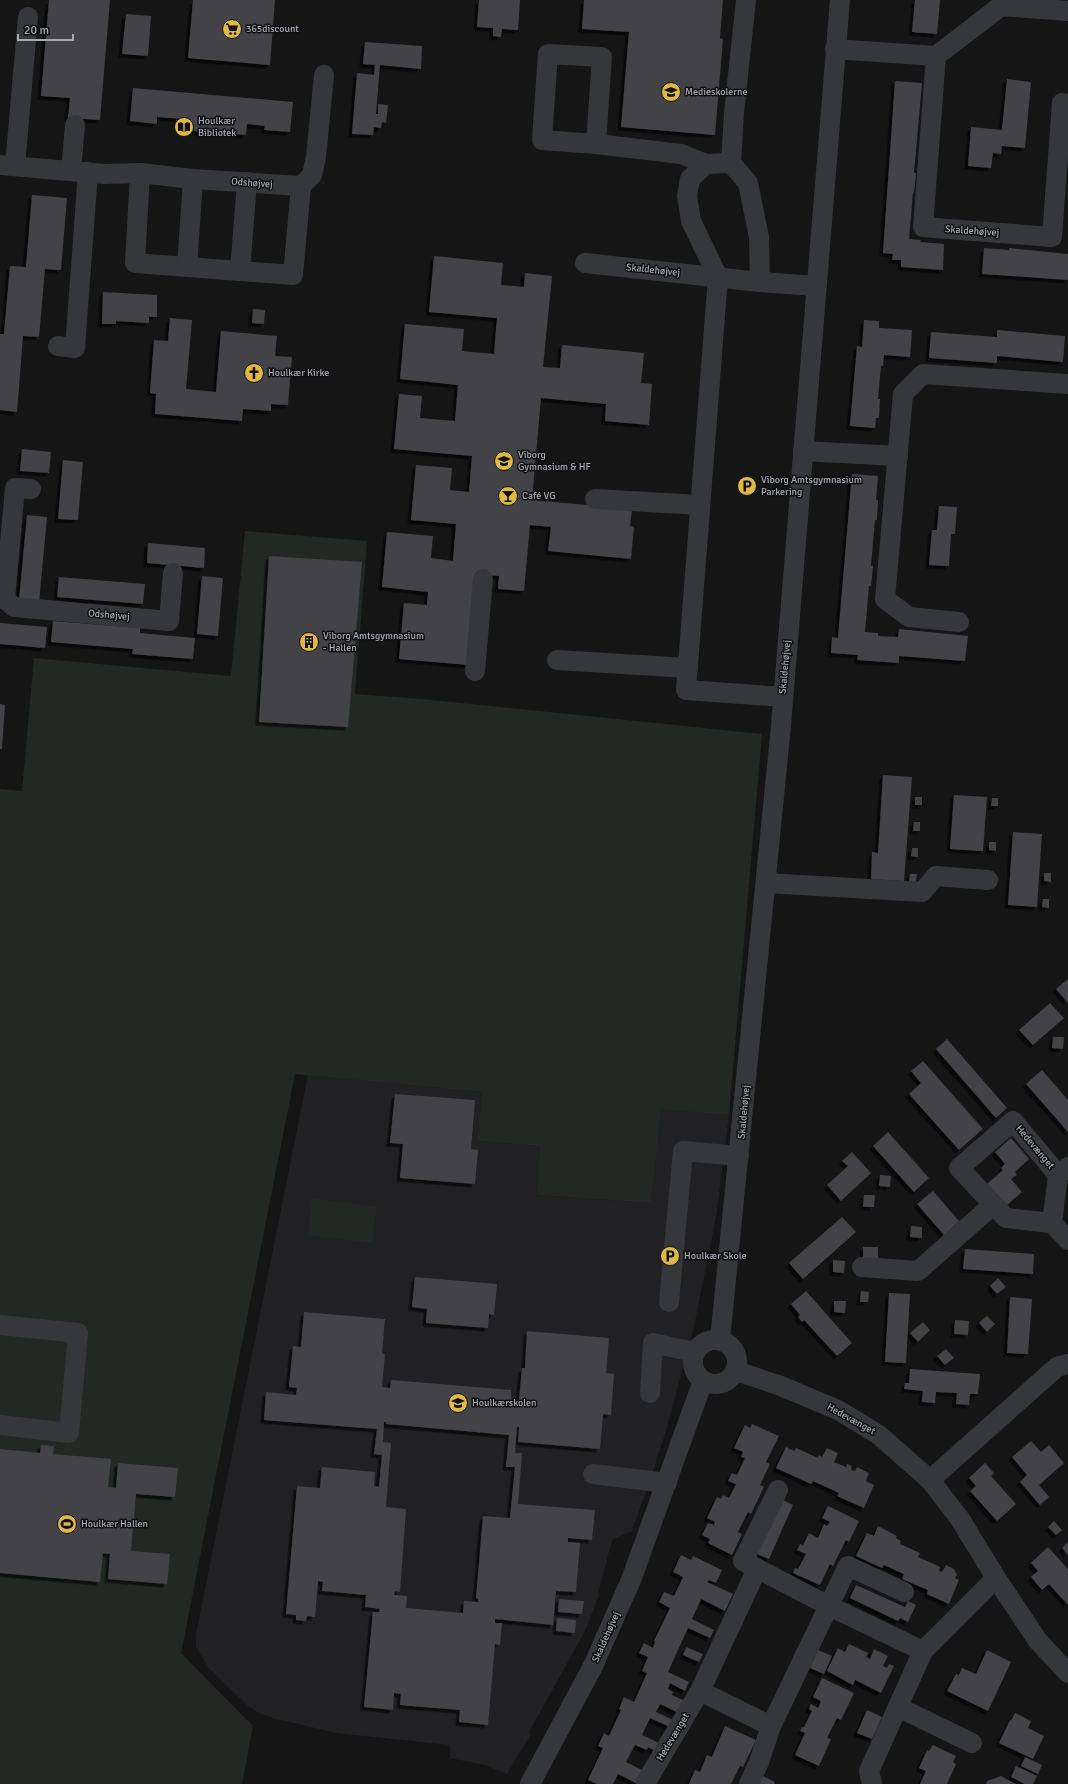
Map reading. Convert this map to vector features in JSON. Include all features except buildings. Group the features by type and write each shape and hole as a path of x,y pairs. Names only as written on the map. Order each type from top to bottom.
{"street":[{"path":"746,0 734,113 732,162 748,183 759,237 760,282"},
{"name":"Skaldehøjvej","path":"720,1340 728,1248 739,1156 766,883 783,697 840,0"},
{"path":"836,49 936,56 1001,6 1068,11"},
{"path":"8,165 28,17"},
{"path":"596,144 602,57 548,54 542,140 596,144 681,154 706,164 732,162"},
{"name":"Skaldehøjvej","path":"936,56 923,227 1052,237 1062,174 1062,103 1068,104"},
{"path":"140,173 135,263 293,275 301,186 312,175 316,157 324,75"},
{"path":"58,346 76,348 80,172 75,125"},
{"path":"706,164 690,179 687,196 691,221 718,278 686,690 783,697"},
{"name":"Odshøjvej","path":"8,165 80,172 140,173 193,179 301,186"},
{"path":"186,267 193,179"},
{"path":"240,271 247,182"},
{"name":"Skaldehøjvej","path":"585,263 718,278 816,286"},
{"path":"959,622 909,617 885,599 903,394 923,374 1068,384"},
{"path":"803,451 898,456"},
{"name":"Odshøjvej","path":"31,490 15,488 2,599 14,607 169,621 173,573"},
{"path":"595,499 700,505"},
{"path":"475,671 483,579"},
{"path":"557,660 688,668"},
{"path":"766,883 922,892 936,876 988,880"},
{"name":"Hedevænget","path":"1013,1121 1063,1171 1052,1223 1006,1218 958,1168 1013,1121"},
{"path":"669,1302 683,1151 739,1156"},
{"path":"862,1267 918,1271 993,1205"},
{"path":"1052,1223 1068,1240"},
{"path":"0,1325 78,1333 69,1433 0,1425"},
{"path":"720,1340 726,1343 736,1353 737,1361 736,1371 729,1379 716,1385 703,1381 694,1370 692,1362 694,1352 704,1342 720,1340"},
{"path":"650,1393 653,1343 694,1352"},
{"path":"930,1480 1057,1367 1068,1364"},
{"name":"Hedevænget","path":"736,1371 781,1386 838,1410 879,1435 930,1480 960,1519 996,1578 1038,1641 1068,1673"},
{"name":"Skaldehøjvej","path":"530,1784 593,1666 631,1580 703,1381"},
{"path":"593,1474 666,1483"},
{"path":"778,1490 743,1561 829,1606 923,1651"},
{"path":"749,1784 759,1762 771,1726 848,1566 904,1592"},
{"name":"Hedevænget","path":"646,1782 700,1691 757,1569"},
{"path":"872,1784 870,1771 923,1651 996,1578"},
{"path":"700,1691 771,1726"},
{"path":"898,1707 972,1743"}],"shaded area":[{"path":"245,531 367,541 355,694 422,699 762,734 729,1115 661,1109 651,1203 537,1195 540,1146 477,1141 482,1092 295,1074 181,1653 253,1726 242,1784 0,1784 0,789 22,791 34,658 231,676"},
{"name":"Houlkærskolen","path":"308,1075 482,1092 477,1141 541,1146 537,1195 651,1203 660,1108 729,1115 716,1217 694,1327 666,1431 649,1483 632,1531 612,1540 598,1594 599,1595 585,1631 529,1732 531,1734 507,1774 485,1765 450,1758 450,1745 336,1733 273,1718 259,1713 248,1706 208,1667 196,1647 196,1634"},
{"path":"312,1198 377,1207 372,1243 308,1235"}],"place":[{"name":"365discount","path":"232,29"},
{"name":"Medieskolerne","path":"671,92"},
{"name":"Houlkær Bibliotek","path":"184,127"},
{"name":"Houlkær Kirke","path":"254,373"},
{"name":"Viborg Gymnasium & HF","path":"504,461"},
{"name":"Viborg Amtsgymnasium Parkering","path":"747,486"},
{"name":"Café VG","path":"508,496"},
{"name":"Viborg Amtsgymnasium - Hallen","path":"309,642"},
{"name":"Houlkær Skole","path":"670,1256"},
{"name":"Houlkærskolen","path":"458,1403"},
{"name":"Houlkær Hallen","path":"67,1524"}]}
